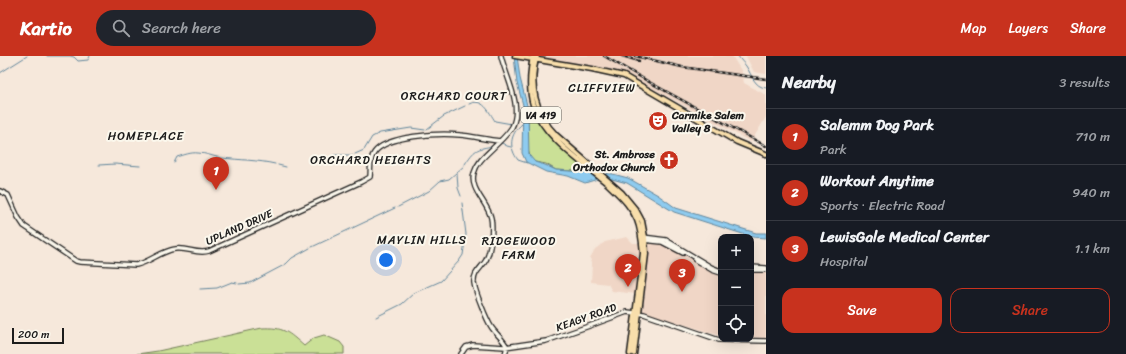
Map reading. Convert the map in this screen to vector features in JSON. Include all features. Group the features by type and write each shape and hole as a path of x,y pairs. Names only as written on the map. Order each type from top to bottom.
{"main road":[{"path":"515,56 535,58 624,76 737,142 766,154"},
{"name":"VA 419","path":"535,58 533,82 534,91 542,117 556,136 612,186 626,196 642,221 646,254 630,354"},
{"name":"VA 419","path":"612,186 632,211 638,221 640,231 644,238"},
{"path":"636,236 640,231"},
{"name":"VA 419","path":"634,354 637,313"}],"street":[{"path":"501,56 513,94 516,111 513,125 479,163 473,175 475,186 490,214 492,224 488,255 485,262 476,272 474,282 490,324 502,338 507,347 506,354"},
{"name":"UPLAND DRIVE","path":"0,191 8,195 18,217 24,226 76,261 133,265 141,264 173,249 182,249 201,253 209,251 368,179 370,175 371,157 379,147 390,141 412,137 462,135 500,141"},
{"path":"644,238 667,242 712,270 718,271"},
{"path":"754,268 766,269"},
{"name":"KEAGY ROAD","path":"462,354 466,347 472,345 507,347 550,340 626,312 637,313 710,337 729,340 766,341"}],"shaded area":[{"path":"538,56 732,56 742,72 744,83 766,95 766,117 751,142 624,73"},
{"path":"746,56 766,56 766,74 754,72"},
{"path":"627,237 633,243 641,243 636,294 612,291 608,284 591,282 592,264 590,258 595,249 605,242"},
{"path":"651,241 666,244 715,273 718,273 718,335 641,311 649,242"},
{"path":"754,270 766,271 766,338 754,337"}],"green space":[{"path":"533,106 541,123 591,172 556,170 546,164 535,162 531,159 528,150 528,107"},
{"path":"262,328 276,328 285,331 304,346 314,338 324,335 340,342 344,347 344,354 137,354 158,351"}],"water":[{"path":"514,56 517,56 520,78 528,109 529,155 535,162 556,170 613,174 628,178 658,195 676,208 756,233 766,233 766,238 754,237 754,234 743,234 674,212 627,183 608,178 601,178 585,183 568,176 546,172 526,162 522,153 523,105 517,83"}],"waterway":[{"path":"0,73 27,56"},
{"path":"47,56 70,56 74,57 78,61 88,60 90,56"},
{"path":"738,56 756,83 766,88"},
{"path":"469,104 478,102 485,106 495,121 512,124"},
{"path":"427,129 444,116 465,106"},
{"path":"522,124 513,137 512,146 518,160 527,163"},
{"path":"355,154 364,150 372,137 380,133 411,128 425,130"},
{"path":"500,144 502,143 511,147"},
{"path":"465,164 476,150 493,146"},
{"path":"174,163 177,157 195,153 222,158 275,164"},
{"path":"323,162 334,155 352,155"},
{"path":"99,165 115,164 140,166"},
{"path":"278,165 286,167"},
{"path":"398,207 429,191 440,181 449,179 464,166"},
{"path":"457,173 458,188 461,196"},
{"path":"376,317 402,304 414,293 441,281 459,261 463,255 466,234 462,203"},
{"path":"312,247 395,208"},
{"path":"239,284 250,283 286,264 292,258 310,248"},
{"path":"200,289 217,288 232,282 237,283"}],"railway":[{"path":"604,56 766,146"},
{"path":"622,56 639,61"},
{"path":"635,56 682,67 766,79"}],"place":[{"name":"Carmike Salem Valley 8","path":"658,121"},
{"name":"St. Ambrose Orthodox Church","path":"669,160"},
{"name":"Salemm Dog Park","path":"216,190"},
{"name":"Workout Anytime","path":"628,287"},
{"name":"LewisGale Medical Center","path":"682,292"}],"district":[{"name":"CLIFFVIEW","path":"602,88"},
{"name":"ORCHARD COURT","path":"454,96"},
{"name":"HOMEPLACE","path":"146,136"},
{"name":"ORCHARD HEIGHTS","path":"371,160"},
{"name":"MAYLIN HILLS","path":"422,240"},
{"name":"RIDGEWOOD FARM","path":"519,248"}]}
